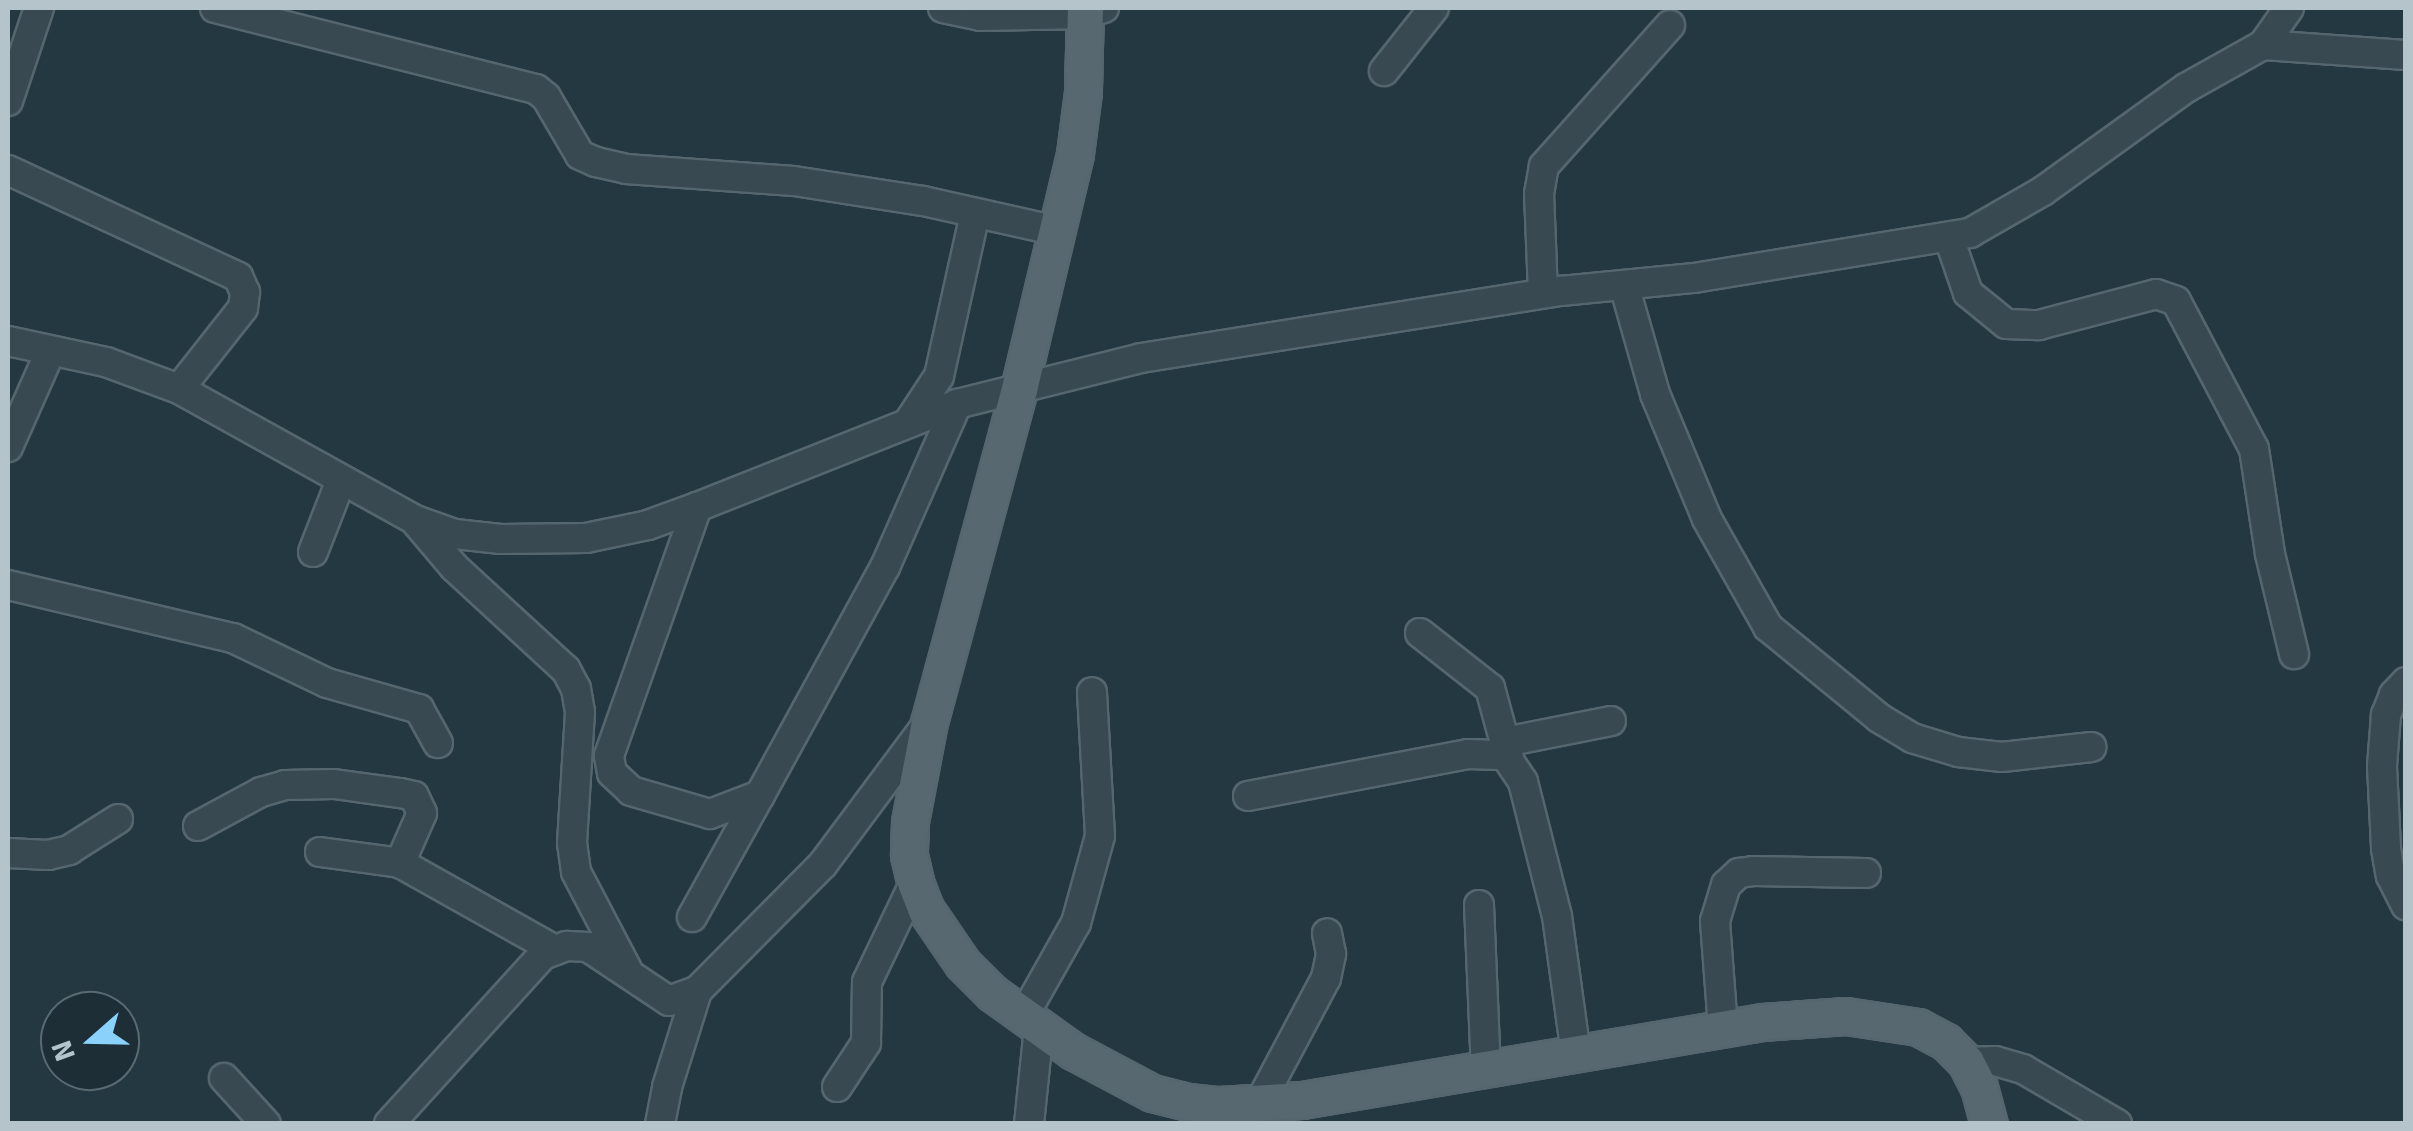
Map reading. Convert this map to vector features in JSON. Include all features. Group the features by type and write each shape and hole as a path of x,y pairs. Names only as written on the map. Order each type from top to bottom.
{"main road":[{"path":"1091,10 1075,154 1058,231 929,722 910,822 909,855 915,882 926,910 963,964 1031,1022 1152,1093 1188,1102 1259,1104 1724,1028 1819,1017 1884,1020 1932,1034 1966,1062 1979,1086 1989,1124"}],"street":[{"path":"8,101 39,8"},
{"path":"215,8 536,90 546,96 580,155 596,162 626,169 794,181 1058,231"},
{"path":"943,8 980,16 1091,10"},
{"path":"1384,70 1434,8"},
{"path":"8,340 106,362 179,389 415,520 455,534 501,539 586,538 697,508 958,404 1141,358 1543,294 1949,238 1988,224 2043,191 2119,133 2263,45 2289,8"},
{"path":"1543,294 1538,194 1544,166 1670,25"},
{"path":"2263,45 2406,55"},
{"path":"8,170 238,277 245,292 243,308 179,389"},
{"path":"907,424 939,376 975,213"},
{"path":"1949,238 1968,293 2006,324 2039,325 2156,294 2176,301 2254,449 2270,554 2294,654"},
{"path":"1624,285 1655,394 1707,520 1768,627 1879,718 1912,738 1958,752 2002,757 2091,747"},
{"path":"8,447 50,352"},
{"path":"692,917 885,567 958,404"},
{"path":"313,552 341,480"},
{"path":"697,508 609,756 612,772 631,791 710,814 760,795"},
{"path":"415,520 454,566 566,670 576,688 580,712 572,843 576,872 630,976"},
{"path":"8,585 233,638 327,683 419,709 438,742"},
{"path":"1420,633 1490,688 1507,750 1523,782 1557,916 1576,1054"},
{"path":"2406,682 2394,694 2386,716 2382,766 2386,849 2391,876 2406,905"},
{"path":"1029,1124 1031,1022 1076,923 1094,864 1100,820 1092,692"},
{"path":"660,1124 666,1087 697,992 823,864 929,722"},
{"path":"1248,796 1507,750 1611,722"},
{"path":"198,826 261,792 285,785 334,784 400,792 414,796 422,813 400,863"},
{"path":"8,853 48,855 69,850 118,819"},
{"path":"320,852 400,863 556,950"},
{"path":"1724,1028 1714,921 1726,886 1739,873 1753,871 1866,872"},
{"path":"837,1087 866,1042 867,982 873,961 915,882"},
{"path":"1479,906 1486,1069"},
{"path":"1259,1104 1326,978 1331,954 1327,932"},
{"path":"389,1124 542,955 588,947 669,1001 697,992"},
{"path":"1966,1062 1995,1060 2023,1068 2117,1124"},
{"path":"224,1078 266,1124"}]}
